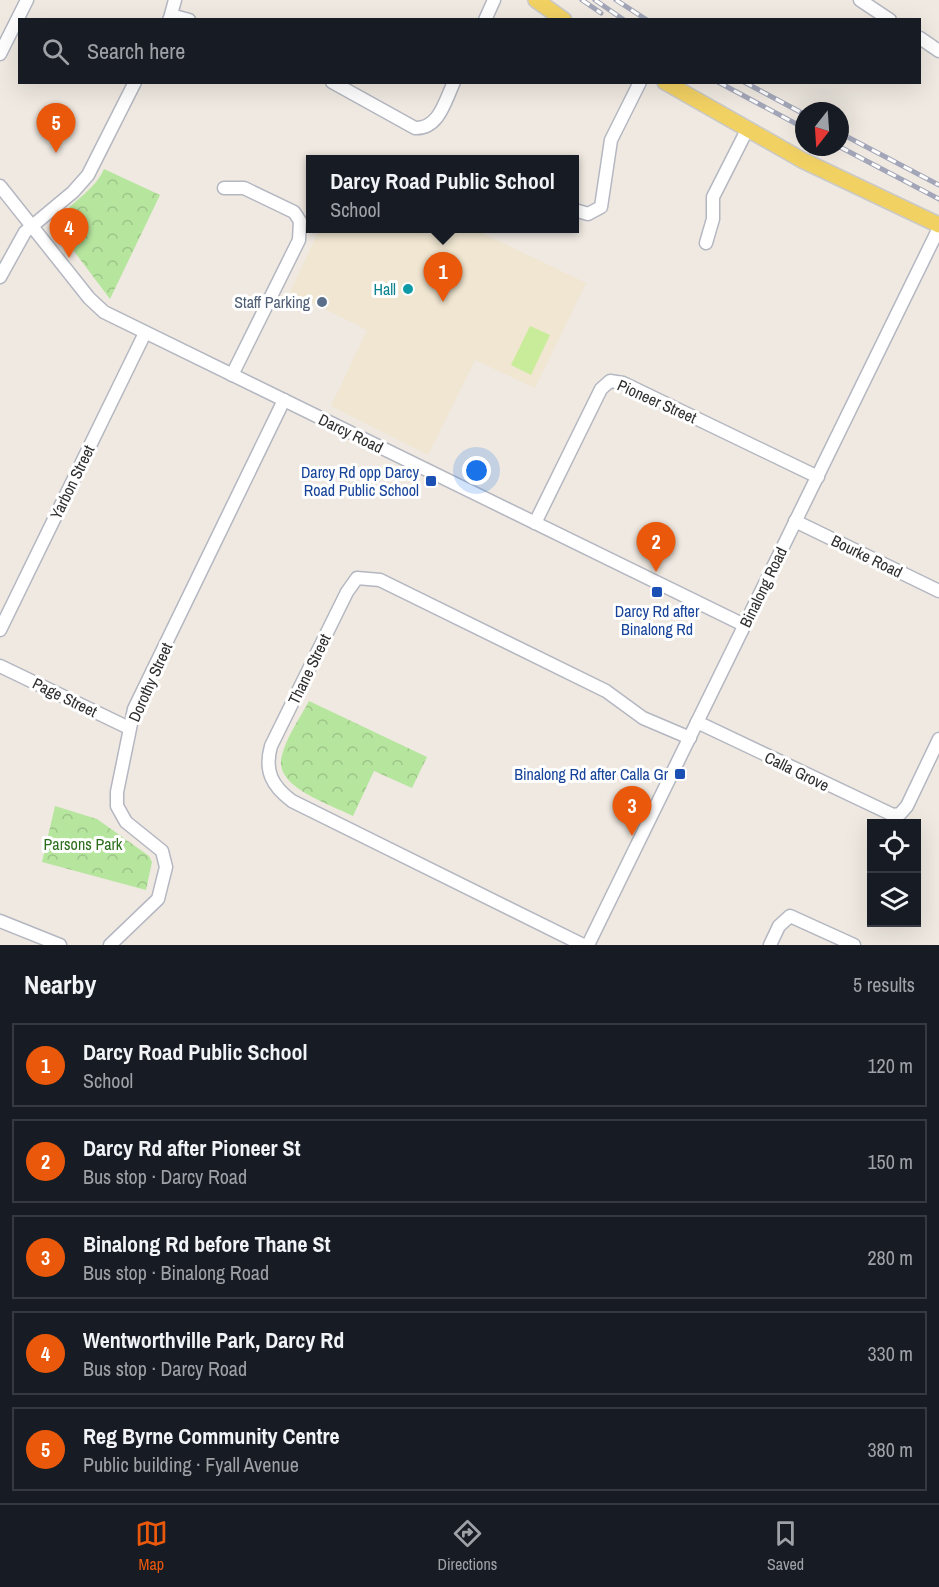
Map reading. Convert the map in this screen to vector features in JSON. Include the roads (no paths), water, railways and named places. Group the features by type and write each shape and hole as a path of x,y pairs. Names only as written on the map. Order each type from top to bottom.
{"main road":[{"path":"536,0 561,18"},
{"path":"668,84 802,160 939,227"}],"street":[{"path":"0,54 27,0"},
{"path":"170,18 175,0"},
{"path":"485,18 494,0"},
{"path":"860,0 887,18"},
{"path":"921,39 939,51"},
{"path":"0,278 17,242 31,225 73,192 88,175 134,84"},
{"path":"335,84 415,128 423,128 436,120 453,84"},
{"path":"579,211 588,214 601,207 611,140 639,84"},
{"path":"706,243 712,219 713,197 747,130"},
{"name":"Darcy Road","path":"0,186 98,308 744,625"},
{"path":"224,188 244,188 294,212 300,221 301,230 284,270 232,375"},
{"name":"Binalong Road","path":"588,945 939,227"},
{"name":"Yarbon Street","path":"0,630 145,333"},
{"name":"Pioneer Street","path":"535,523 602,389 610,381 623,383 818,477"},
{"name":"Dorothy Street","path":"110,945 158,899 166,867 162,851 126,822 117,806 134,709 284,400"},
{"name":"Bourke Road","path":"795,521 939,591"},
{"name":"Thane Street","path":"583,945 292,801 272,782 268,769 271,747 347,592 357,578 380,580 606,691 643,717 690,738"},
{"name":"Page Street","path":"0,666 129,728"},
{"name":"Calla Grove","path":"697,722 883,813 897,815 907,806 939,739"},
{"path":"770,945 779,926 790,916 854,945"},
{"path":"0,921 60,945"}],"railway":[{"path":"582,0 601,13"},
{"path":"595,0 621,18"},
{"path":"616,0 644,18"},
{"path":"722,84 795,123"},
{"path":"748,84 795,109"},
{"path":"849,138 939,185"},
{"path":"849,152 939,199"}],"place":[{"name":"Reg Byrne Community Centre","path":"56,153"},
{"name":"Wentworthville Park, Darcy Rd","path":"69,258"},
{"name":"Hall","path":"408,289"},
{"name":"Staff Parking","path":"322,302"},
{"name":"Darcy Road Public School","path":"443,302"},
{"name":"Darcy Rd opp Darcy Road Public School","path":"431,481"},
{"name":"Darcy Rd after Pioneer St","path":"656,572"},
{"name":"Darcy Rd after Binalong Rd","path":"657,592"},
{"name":"Binalong Rd after Calla Gr","path":"680,774"},
{"name":"Binalong Rd before Thane St","path":"632,836"}],"park label":[{"name":"Parsons Park","path":"83,844"}]}
